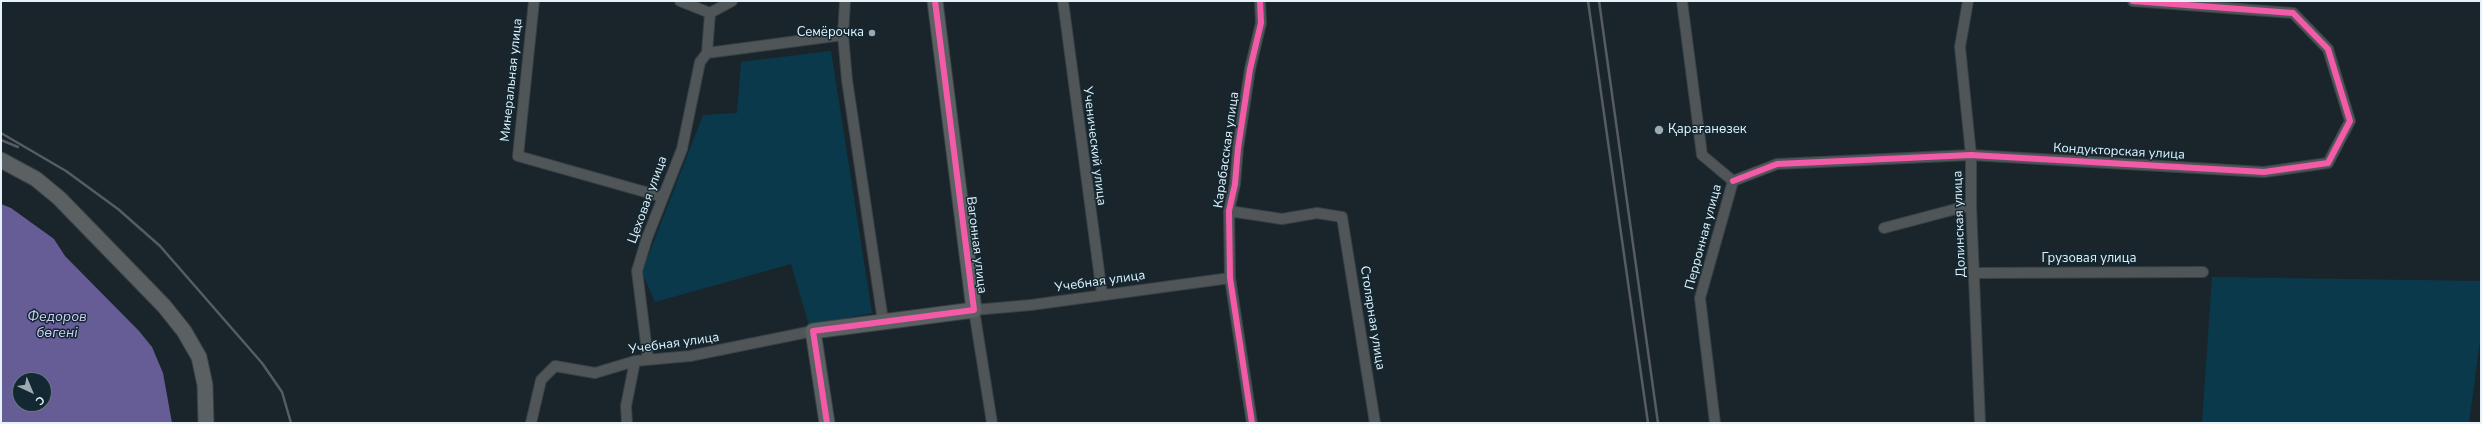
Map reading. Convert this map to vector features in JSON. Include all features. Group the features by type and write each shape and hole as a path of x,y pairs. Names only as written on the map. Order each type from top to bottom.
{"street":[{"name":"Минеральная улица","path":"534,1 518,156 663,197"},
{"path":"680,1 699,7 710,13"},
{"path":"710,13 732,1"},
{"path":"845,1 843,35 847,80 883,320"},
{"name":"Вагонная улица","path":"813,332 883,320 974,310 935,1"},
{"name":"Ученический улица","path":"1063,1 1102,294"},
{"name":"Карабасская улица","path":"1252,423 1230,278 1229,211 1235,184 1238,148 1250,68 1261,23 1260,1"},
{"name":"Перронная улица","path":"1682,1 1702,156 1733,180 1700,298 1715,423"},
{"name":"Долинская улица","path":"1968,1 1960,47 1971,155 1971,205 1980,423"},
{"name":"Кондукторская улица","path":"1733,180 1777,164 1971,155 2264,172 2328,164 2350,121 2328,49 2293,13 2133,1"},
{"path":"710,13 707,53 843,35"},
{"name":"Цеховая улица","path":"648,359 637,271 663,197 682,149 700,62 707,53"},
{"path":"1,160 36,179 59,198 164,306 184,331 199,357 205,385 206,423"},
{"path":"1884,228 1971,205"},
{"name":"Столярная улица","path":"1229,211 1282,219 1317,214 1342,217 1375,423"},
{"name":"Грузовая улица","path":"1974,272 2203,272"},
{"name":"Учебная улица","path":"974,310 1031,305 1102,294 1230,278"},
{"path":"974,310 992,423"},
{"path":"813,332 827,423"},
{"name":"Учебная улица","path":"531,423 542,380 555,366 595,373 635,361 690,356 813,332"},
{"path":"627,423 626,406 635,361"}],"shaded area":[{"path":"831,51 872,313 809,325 791,264 655,302 642,272 703,115 737,113 741,62"},
{"path":"2212,277 2481,281 2481,333 2469,423 2202,423"}],"water":[{"name":"Федоров бөгені","path":"1,204 11,208 54,239 65,256 139,331 152,347 163,373 172,423 1,423"}],"railway":[{"path":"1588,1 1648,423"},
{"path":"1599,1 1658,423"},
{"path":"1,133 66,171 118,209 160,246 262,363 282,392 291,423"},
{"path":"1,140 18,147"}],"cycle path":[{"path":"827,423 813,331 974,310 935,1"},
{"path":"1252,423 1230,278 1229,211 1235,184 1238,148 1250,69 1261,23 1260,1"},
{"path":"1733,181 1777,164 1971,155 2264,172 2328,163 2350,121 2328,49 2293,13 2133,1"}],"place":[{"name":"Семёрочка","path":"872,33"},
{"name":"Қарағанөзек","path":"1659,130"}]}
